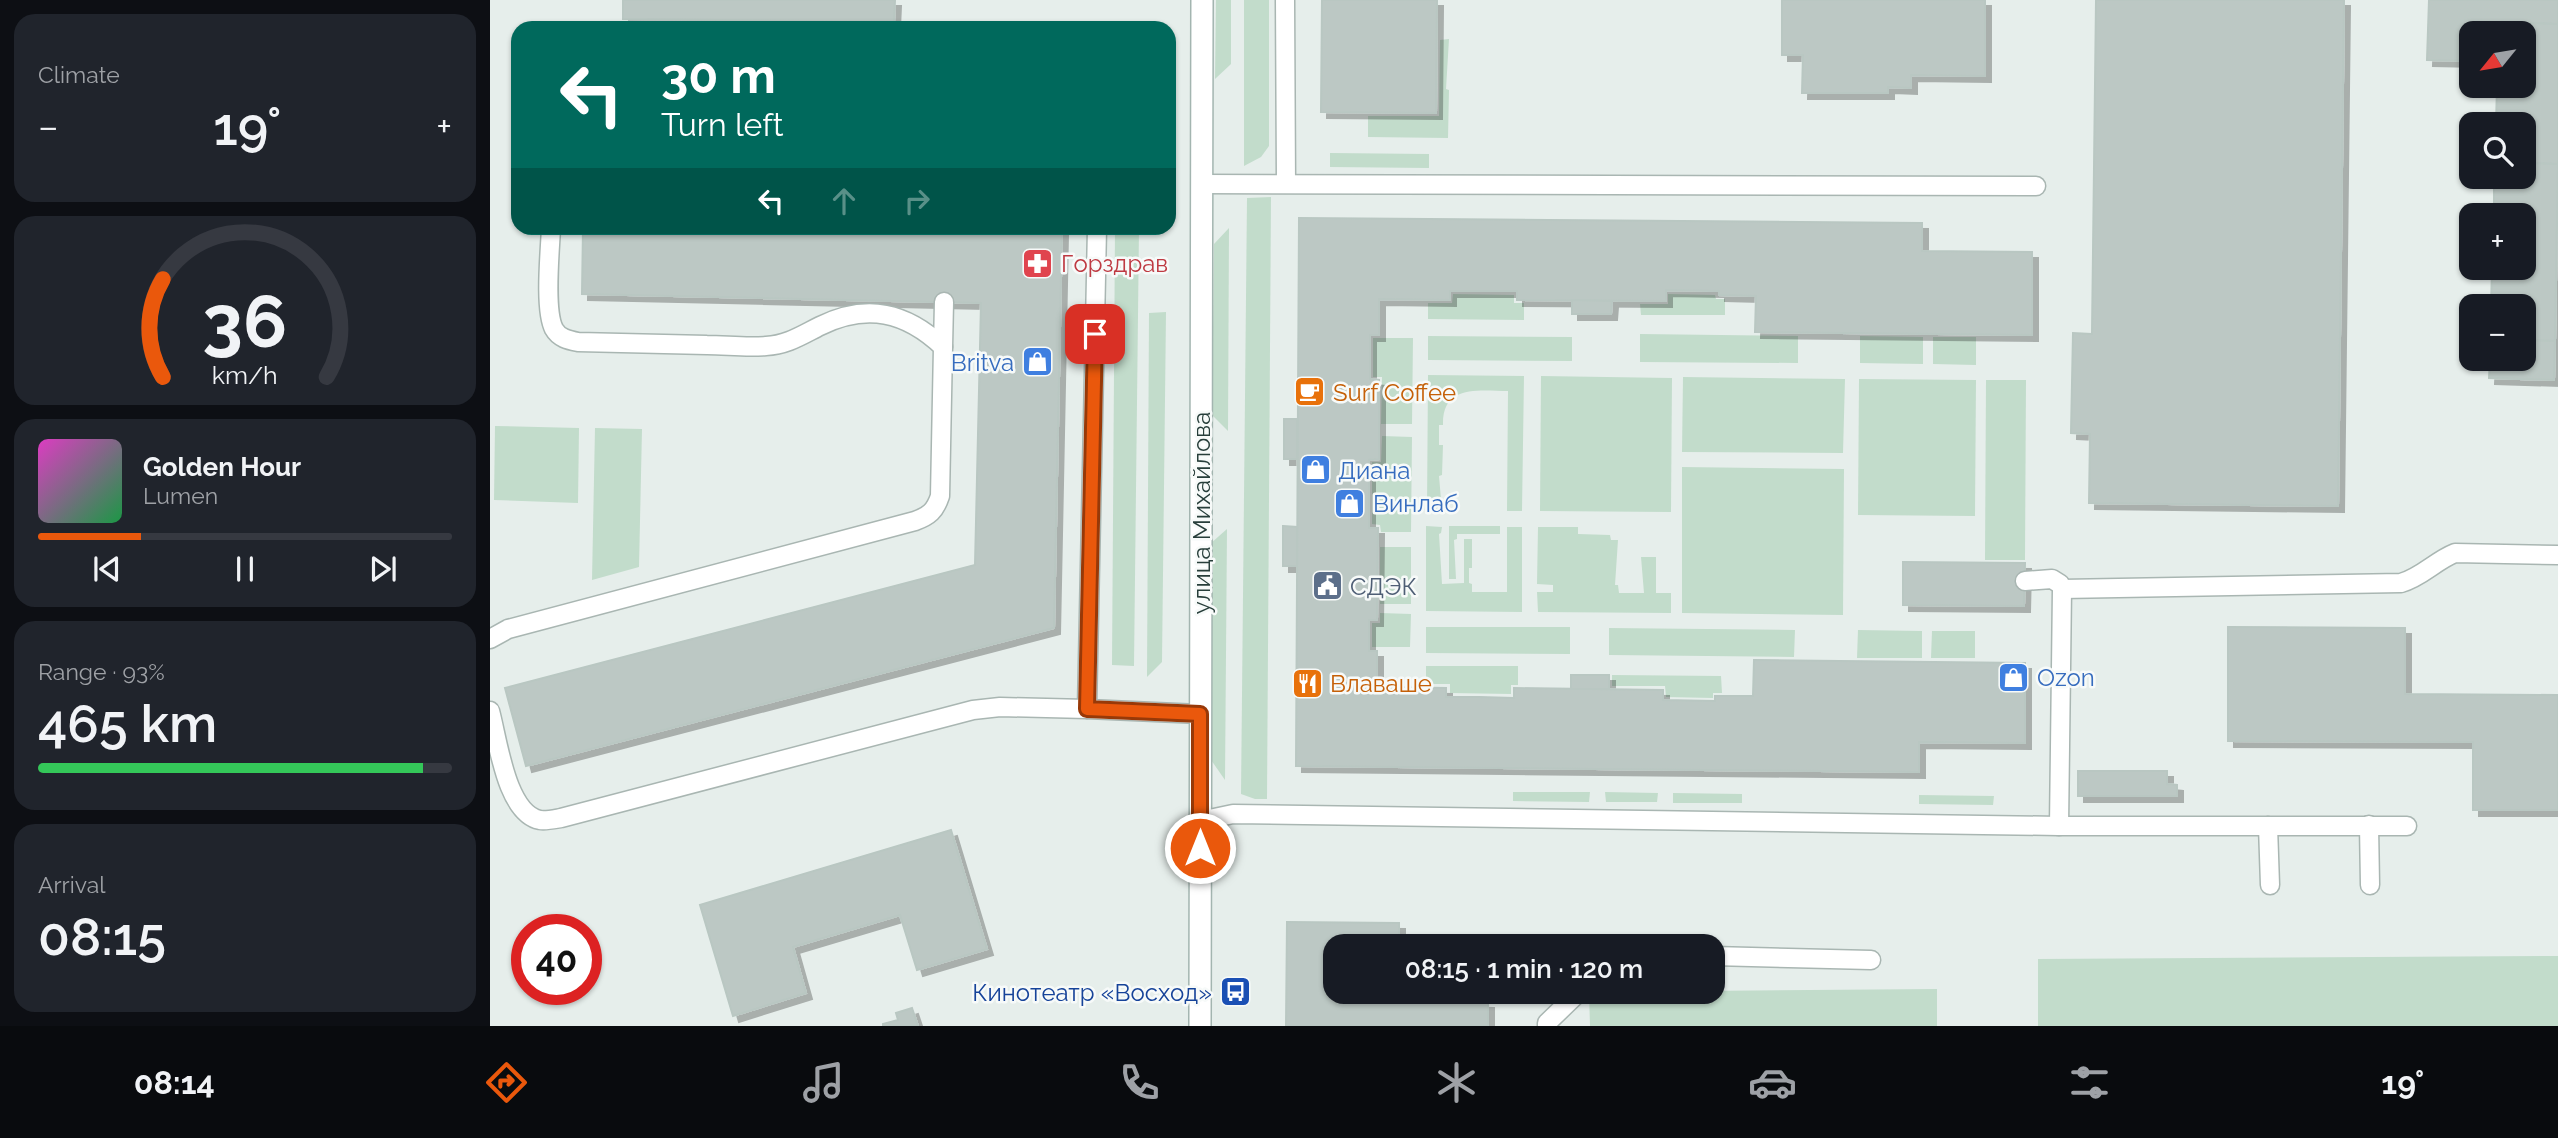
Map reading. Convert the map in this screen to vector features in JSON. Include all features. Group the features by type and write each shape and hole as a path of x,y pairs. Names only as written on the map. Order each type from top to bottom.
{"street":[{"name":"улица Михайлова","path":"1200,1026 1202,0"}],"lane":[{"path":"1285,0 1286,183"},
{"path":"1201,184 2036,186"},
{"path":"551,235 549,316 555,331 564,339 578,342 765,346 799,338 839,317 861,313 884,314 906,320 926,331 943,346"},
{"path":"1087,709 1097,235"},
{"path":"490,639 508,629 928,516 940,496 944,302"},
{"path":"2062,589 2401,583 2413,579 2440,559 2455,554 2558,555"},
{"path":"2025,581 2052,579 2060,584 2062,589 2059,826"},
{"path":"490,711 513,798 524,812 541,821 973,710 999,707 1200,714"},
{"path":"1200,821 1233,814 2059,826 2407,825"},
{"path":"2269,825 2270,885"},
{"path":"2369,825 2370,885"},
{"path":"1725,956 1871,960"},
{"path":"1547,1026 1567,1004"}],"green space":[{"path":"1216,0 1231,0 1231,64 1215,79"},
{"path":"1244,0 1269,0 1269,146 1261,157 1244,166"},
{"path":"1449,39 1446,89 1449,90 1448,138 1368,137 1368,116 1439,116 1440,40"},
{"path":"1330,153 1429,154 1429,168 1330,167"},
{"path":"1271,197 1267,799 1255,799 1241,794 1247,198"},
{"path":"1229,228 1228,431 1212,415 1214,244"},
{"path":"1115,235 1139,235 1134,666 1112,665"},
{"path":"1453,294 1514,295 1514,303 1524,303 1524,320 1428,319 1428,303 1452,303"},
{"path":"1668,294 1715,295 1716,299 1725,299 1725,315 1641,315 1640,304 1668,304"},
{"path":"1166,312 1162,662 1147,677 1149,313"},
{"path":"1640,334 1798,336 1798,363 1640,362"},
{"path":"1428,336 1572,337 1572,361 1428,360"},
{"path":"1860,336 1923,337 1923,364 1860,363"},
{"path":"1933,337 1976,337 1976,365 1933,364"},
{"path":"1373,338 1413,338 1412,424 1381,424 1382,377 1373,377"},
{"path":"1428,375 1524,376 1522,511 1507,511 1508,391 1474,391 1455,396 1449,402 1444,412 1443,425 1439,425 1439,445 1443,445 1442,475 1439,476 1442,511 1427,510"},
{"path":"1541,376 1672,378 1671,512 1540,511"},
{"path":"1683,377 1845,379 1843,453 1682,452"},
{"path":"1859,379 1976,380 1975,516 1858,515"},
{"path":"1986,380 2026,380 2025,560 1985,560"},
{"path":"495,426 579,428 578,503 494,500"},
{"path":"595,428 642,429 639,567 592,580"},
{"path":"1382,436 1412,437 1411,532 1381,532 1380,525 1372,524 1372,462 1381,462"},
{"path":"1682,467 1844,469 1843,615 1682,613"},
{"path":"1426,526 1442,527 1439,534 1442,584 1464,583 1464,539 1472,539 1469,583 1472,584 1472,592 1507,592 1507,527 1522,527 1522,612 1426,611"},
{"path":"1449,526 1500,526 1500,534 1457,534 1457,539 1454,540 1456,579 1449,579"},
{"path":"1538,527 1578,527 1578,534 1610,535 1611,540 1618,540 1615,585 1618,585 1619,593 1644,593 1641,557 1656,557 1656,593 1671,593 1671,613 1538,612 1537,592 1553,592 1553,585 1537,584"},
{"path":"1227,529 1225,780 1209,757 1210,544"},
{"path":"1380,547 1411,547 1411,604 1380,604"},
{"path":"1380,613 1411,614 1410,647 1372,647 1372,623 1380,623"},
{"path":"1426,627 1570,627 1570,654 1426,653"},
{"path":"1609,628 1795,630 1794,657 1609,655"},
{"path":"1858,630 1922,631 1922,658 1857,658"},
{"path":"1932,631 1975,631 1975,658 1931,658"},
{"path":"1426,666 1518,666 1518,685 1511,685 1511,694 1450,693 1450,684 1426,684"},
{"path":"1612,675 1721,676 1722,693 1713,693 1713,698 1666,697 1665,686 1612,686"},
{"path":"1513,792 1590,792 1589,802 1513,801"},
{"path":"1605,792 1658,793 1657,802 1606,802"},
{"path":"1673,793 1742,794 1742,803 1673,803"},
{"path":"1919,795 1994,796 1993,805 1919,804"},
{"path":"2558,956 2558,1026 2038,1026 2038,959"},
{"path":"1937,989 1937,1026 1590,1026 1589,1004 1725,1004 1725,991"}],"building":[{"path":"623,0 895,0 894,21 623,19"},
{"path":"1322,0 1437,0 1436,113 1321,112"},
{"path":"1782,0 1985,0 1985,76 1911,75 1911,88 1888,87 1888,93 1802,93 1803,55 1782,55"},
{"path":"2096,0 2344,0 2338,506 2089,503 2090,434 2071,433 2073,333 2092,334"},
{"path":"2429,0 2558,0 2558,24 2536,23 2536,21 2459,21 2459,61 2427,60"},
{"path":"2536,23 2558,24 2558,164 2536,163 2536,112 2496,112 2497,98 2536,98"},
{"path":"2536,163 2558,164 2555,341 2536,340 2536,294 2491,294 2492,280 2536,280 2536,203 2494,203 2494,189 2536,189"},
{"path":"1299,218 1922,223 1922,251 2032,252 2032,335 1755,332 1756,296 1719,295 1719,291 1666,290 1666,301 1517,300 1517,291 1450,291 1450,300 1379,299 1379,335 1370,335 1370,379 1379,380 1379,459 1369,460 1369,528 1378,528 1377,620 1369,620 1369,651 1377,651 1377,687 1446,688 1446,697 1514,698 1514,688 1663,690 1663,700 1715,701 1715,696 1753,696 1754,660 2025,663 2025,743 1919,742 1919,772 1296,766"},
{"path":"583,235 1062,235 1054,628 526,766 505,688 975,565 981,303 582,294"},
{"path":"1572,300 1612,301 1611,314 1572,314"},
{"path":"2536,340 2555,341 2554,380 2489,378 2489,371 2536,371"},
{"path":"1284,419 1297,419 1297,459 1284,459"},
{"path":"1283,526 1297,527 1297,566 1283,566"},
{"path":"1903,562 2025,563 2024,606 1903,605"},
{"path":"2228,627 2405,628 2405,694 2558,695 2558,810 2473,810 2473,742 2228,741"},
{"path":"1571,675 1609,675 1609,689 1571,689"},
{"path":"2078,771 2167,771 2167,784 2177,785 2177,796 2078,796"},
{"path":"951,830 987,949 917,970 900,915 793,947 806,993 733,1016 700,905"},
{"path":"1287,922 1399,923 1399,934 1323,934 1323,1004 1488,1004 1488,1026 1286,1026"},
{"path":"912,1008 918,1026 883,1026 898,1020 896,1013"}],"place":[{"name":"Горздрав","path":"1038,263"},
{"name":"Britva","path":"1037,362"},
{"name":"Surf Coffee","path":"1310,392"},
{"name":"Диана","path":"1315,470"},
{"name":"Винлаб","path":"1350,503"},
{"name":"СДЭК","path":"1327,586"},
{"name":"Ozon","path":"2014,677"},
{"name":"Влаваше","path":"1307,683"},
{"name":"Кинотеатр «Восход»","path":"1235,992"}],"route":[{"path":"1095,334 1087,709 1200,714 1200,848"}]}
